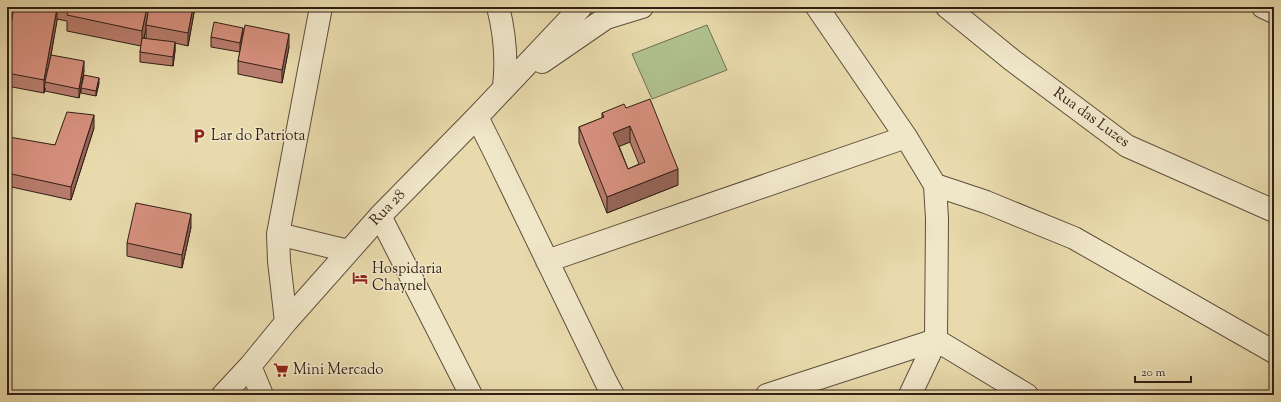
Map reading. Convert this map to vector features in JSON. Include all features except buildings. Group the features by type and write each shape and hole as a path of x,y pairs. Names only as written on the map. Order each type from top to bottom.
{"street":[{"path":"286,322 279,261 278,234 321,7"},
{"path":"498,7 505,46 506,71 504,87"},
{"path":"504,87 581,7"},
{"path":"504,87 606,18 642,7"},
{"path":"817,7 906,137 935,186 938,227 936,340 910,395"},
{"name":"Rua das Luzes","path":"948,7 1012,60 1127,146 1274,211"},
{"path":"1263,7 1274,12"},
{"name":"Rua 28","path":"223,395 250,366 348,251 504,87"},
{"path":"477,117 613,395"},
{"path":"547,261 906,137"},
{"path":"935,186 986,202 1074,238 1274,352"},
{"path":"380,216 471,395"},
{"path":"278,234 348,251"},
{"path":"768,395 936,340 1027,395"},
{"path":"250,366 262,395"}],"green space":[{"path":"707,25 727,70 652,99 632,54"}],"place":[{"name":"Lar do Patriota","path":"199,136"},
{"name":"Hospidaria Chaynel","path":"360,278"},
{"name":"Mini Mercado","path":"281,370"}]}
